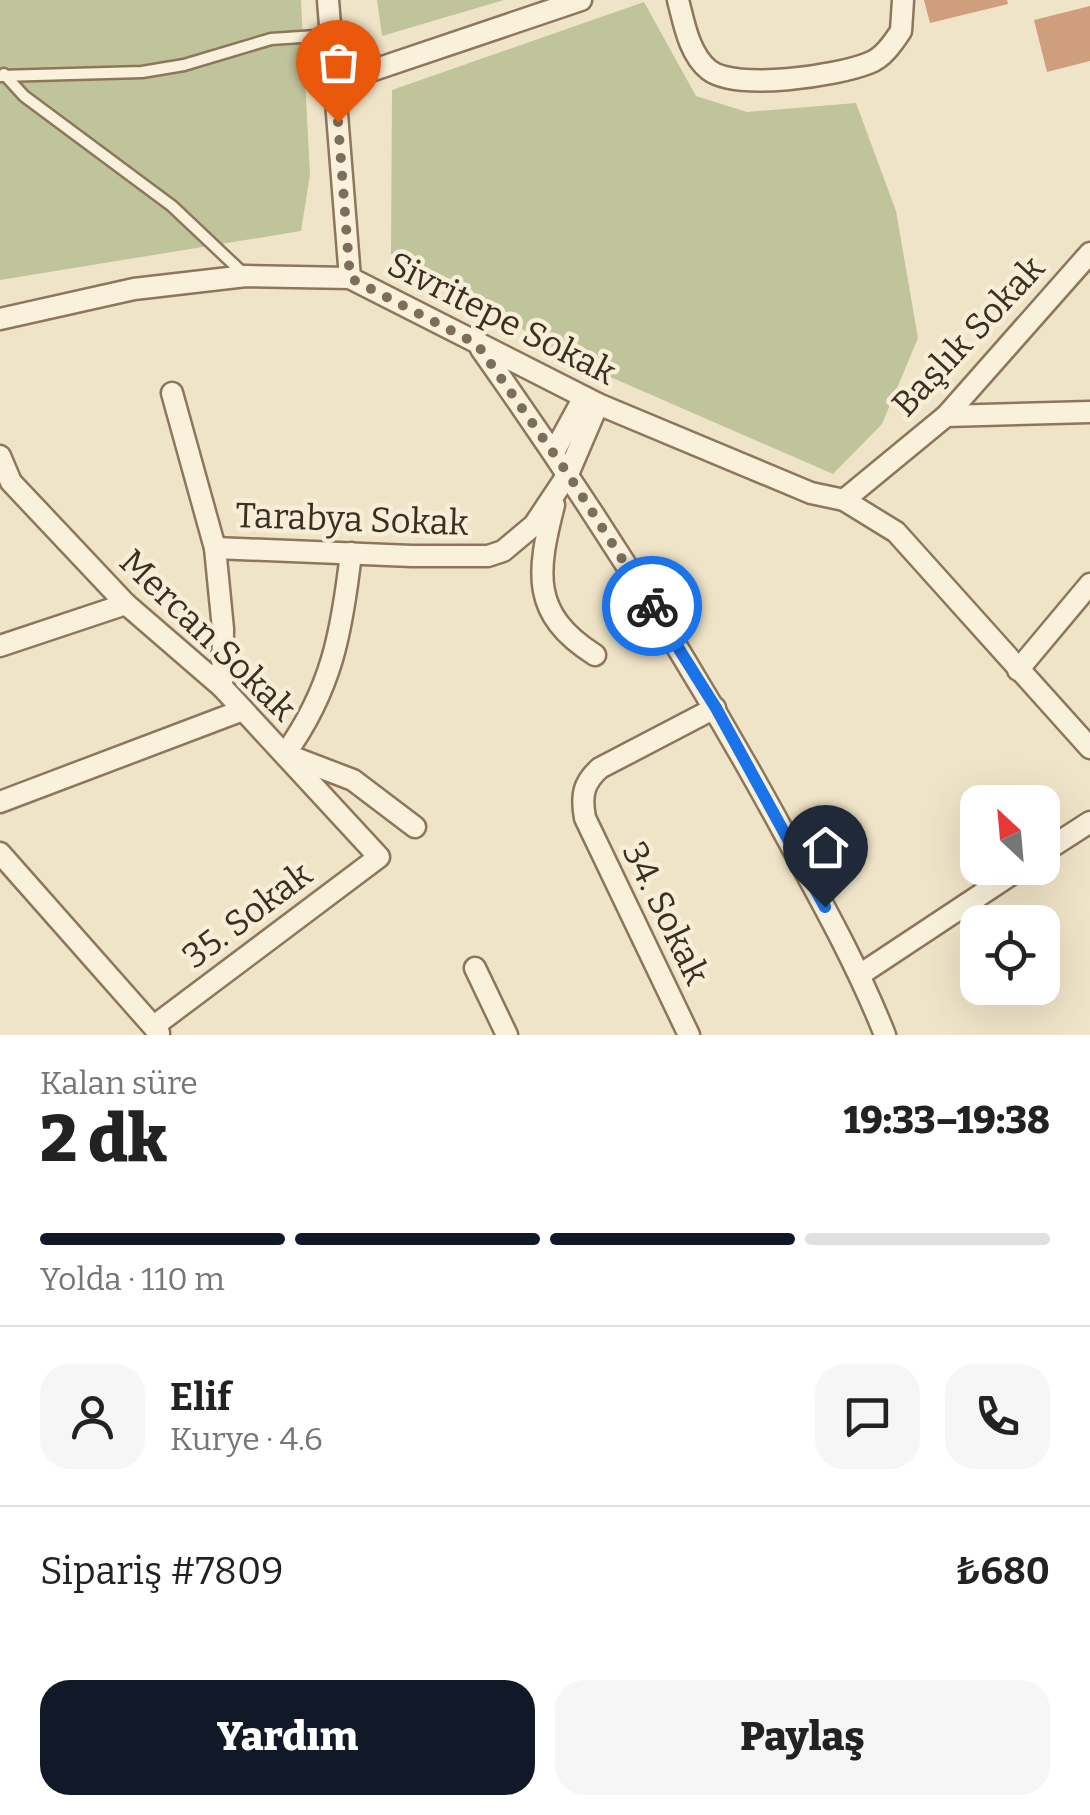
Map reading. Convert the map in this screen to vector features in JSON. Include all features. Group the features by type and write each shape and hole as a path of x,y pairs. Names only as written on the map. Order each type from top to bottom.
{"street":[{"path":"328,0 350,278"},
{"path":"335,83 581,0"},
{"path":"678,0 693,50 706,68 720,76 754,82 870,63 901,31 903,0"},
{"name":"Başlık Sokak","path":"844,500 946,416 1090,253"},
{"name":"Sivritepe Sokak","path":"0,319 134,288 246,276 350,278 591,401 811,493 844,500 896,532 1090,748"},
{"path":"477,344 554,452 563,481 716,708 861,974 886,1035"},
{"path":"172,393 215,548 223,630 222,687"},
{"path":"554,452 591,401"},
{"path":"591,401 563,481 540,573 554,622 595,655"},
{"path":"946,416 1090,412"},
{"name":"Mercan Sokak","path":"0,456 5,484 126,604 222,687 378,856"},
{"name":"Tarabya Sokak","path":"215,548 488,556 518,542 563,481"},
{"path":"352,553 338,650 307,723 285,754 353,780 415,827"},
{"path":"1018,670 1090,584"},
{"path":"0,646 126,604"},
{"name":"34. Sokak","path":"688,1035 585,818 582,800 587,780 600,768 716,708"},
{"path":"0,802 243,710"},
{"path":"1060,841 1090,822"},
{"path":"0,853 157,1030"},
{"name":"35. Sokak","path":"157,1030 378,856"},
{"path":"861,974 995,885"},
{"path":"475,968 507,1035"}],"lane":[{"path":"2,75 142,72 184,65 271,39 331,35"},
{"path":"2,75 24,96 172,206 246,276"}],"green space":[{"path":"0,0 301,0 310,175 301,231 0,280"},
{"path":"377,0 504,0 382,36"},
{"path":"644,2 696,96 747,112 856,103 896,211 918,338 882,424 833,474 592,369 391,254 392,90"}],"building":[{"path":"924,0 1007,0 1008,4 930,23"},
{"path":"1090,6 1090,61 1047,72 1034,20"}],"way so far":[{"path":"338,122 350,278 477,344 568,474 652,606"}],"route":[{"path":"652,606 716,708 825,907"}]}
